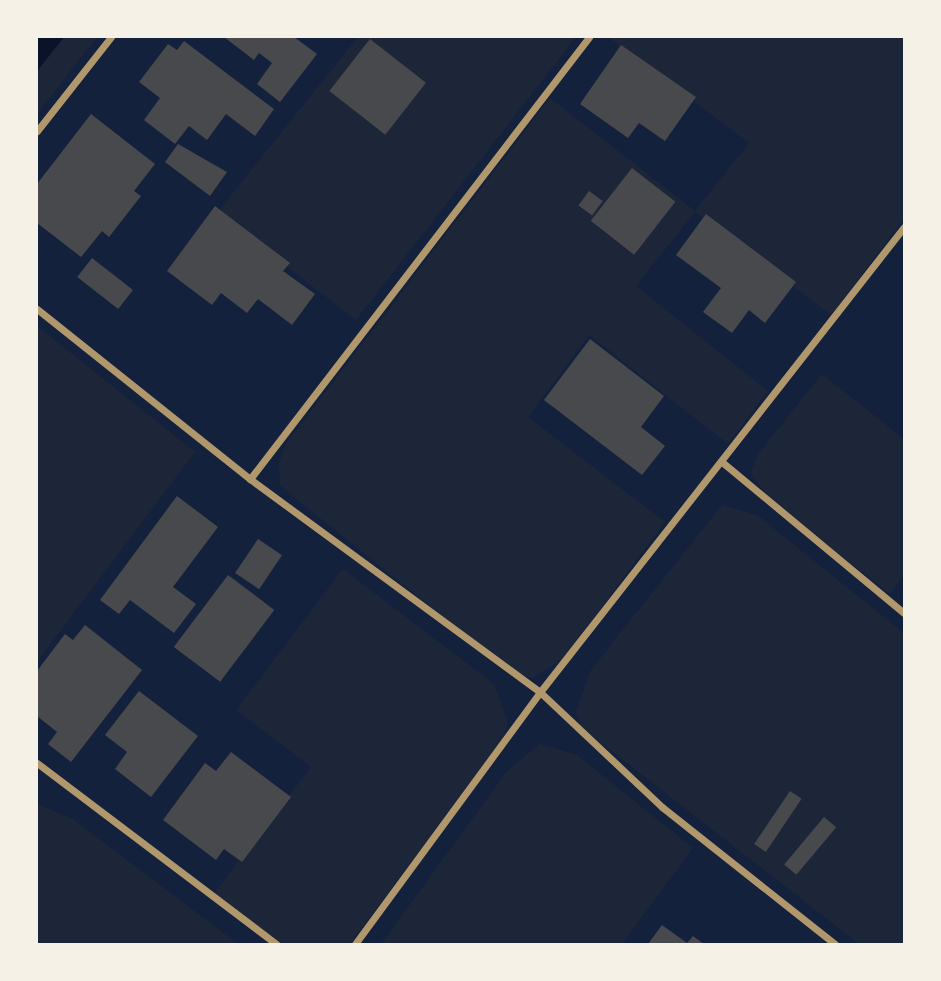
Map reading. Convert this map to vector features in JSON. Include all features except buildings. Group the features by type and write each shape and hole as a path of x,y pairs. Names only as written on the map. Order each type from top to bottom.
{"street":[{"path":"37,131 111,37"},
{"path":"250,479 589,37"},
{"path":"355,944 540,692 904,227"},
{"path":"37,309 250,479 540,692 662,807 835,944"},
{"path":"722,462 904,613"},
{"path":"37,763 276,944"}],"shaded area":[{"path":"37,37 64,37 37,71"},
{"path":"64,37 97,37 37,114 37,71"},
{"path":"358,37 576,37 356,320 217,213"},
{"path":"608,37 904,37 904,219 831,315 695,212 636,286 768,391 728,444 589,335 528,417 665,522 564,658 533,678 513,673 300,502 280,485 279,464 285,445 550,98 695,211 749,143"},
{"path":"37,326 195,452 37,662"},
{"path":"822,374 904,439 904,575 890,594 772,501 751,474 757,455"},
{"path":"722,505 757,515 904,633 904,944 859,944 582,728 576,711 591,670"},
{"path":"343,569 494,684 508,722 503,739 350,944 275,944 212,896 311,767 236,710"},
{"path":"540,744 577,755 693,848 622,944 381,944 508,770"},
{"path":"37,804 73,819 238,944 37,944"}]}
